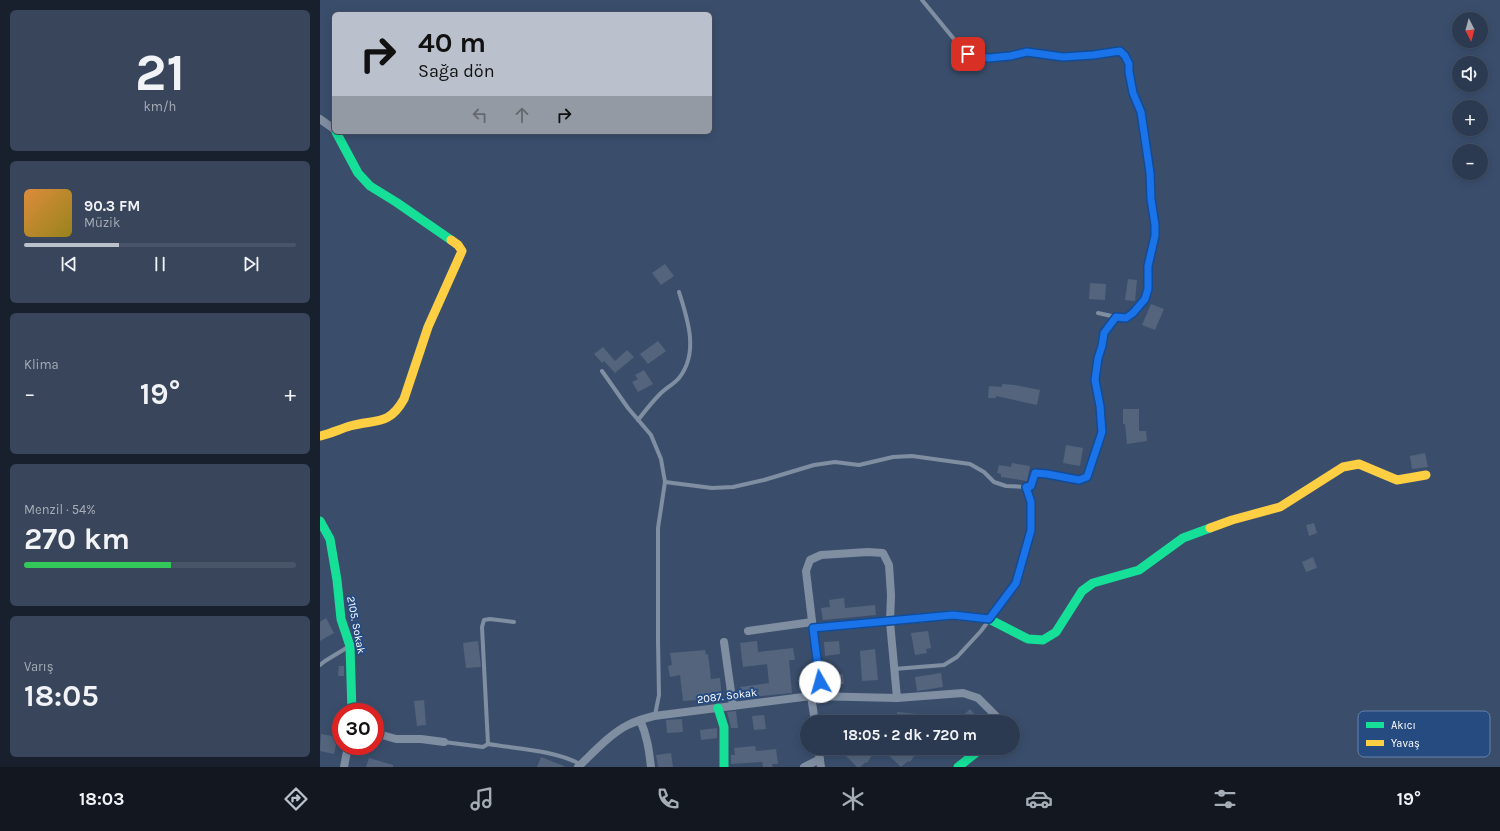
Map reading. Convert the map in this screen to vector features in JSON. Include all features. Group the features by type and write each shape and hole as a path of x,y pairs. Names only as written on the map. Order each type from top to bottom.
{"street":[{"path":"320,119 332,128"},
{"path":"320,436 348,426 390,418 398,410 404,399 433,317 462,251 458,245 392,199 370,186 358,173 337,134"},
{"path":"748,631 812,625 890,622 953,615 989,619 1028,639 1043,640 1056,632 1082,591 1093,583 1139,570 1183,538 1232,520 1280,507 1343,467 1359,464 1397,480 1426,475"},
{"name":"2105. Sokak","path":"320,521 330,539 337,580 341,619 350,646 352,703"},
{"path":"821,696 806,572 810,560 821,555 868,552 883,553 889,565 891,595 890,622 893,669 897,698"},
{"path":"724,642 733,706"},
{"name":"2087. Sokak","path":"579,766 612,735 628,725 640,720 654,716 811,696 897,698 963,693 978,698 995,715"},
{"path":"811,696 814,715"},
{"path":"718,708 724,727 724,767"},
{"path":"640,720 649,745 651,767"},
{"path":"384,736 396,739 421,739 444,742"},
{"path":"344,767 346,755"},
{"path":"958,767 973,755"},
{"path":"804,767 821,763"}],"lane":[{"path":"922,0 958,44 968,54 977,57 1000,57 1027,52 1063,57 1120,51 1125,56 1129,64 1133,93 1141,112 1150,173 1155,236 1148,266 1148,289 1145,299 1133,313 1126,318 1098,313"},
{"path":"638,420 659,395 678,379 684,370 688,359 690,334 679,292"},
{"path":"664,482 690,486 728,488 764,480 814,465 835,462 859,465 892,457 912,456 970,464 984,472 994,482 1006,486 1031,486 1035,473 1079,480 1087,477 1102,432 1100,406 1095,380 1104,333 1116,317"},
{"path":"602,372 628,408 651,435 660,459 664,482 658,528 658,641 660,695 654,716"},
{"path":"893,669 944,665 956,657 973,640 1016,583 1031,530 1031,502 1026,487"},
{"path":"488,744 482,627 484,620 490,619 514,622"},
{"path":"320,665 324,660 350,646"},
{"path":"444,742 483,747 488,744 554,754 569,758 579,766"}],"building":[{"path":"665,264 674,276 661,285 652,273"},
{"path":"1128,279 1137,280 1135,301 1125,300"},
{"path":"1090,283 1106,284 1105,300 1089,299"},
{"path":"1151,304 1164,309 1155,330 1142,325"},
{"path":"658,341 666,351 648,364 640,354"},
{"path":"603,347 615,361 627,350 634,357 615,373 604,361 602,363 594,354"},
{"path":"644,370 653,384 638,392 632,382 638,379 635,375"},
{"path":"1002,384 1040,390 1037,405 996,396 996,398 988,398 989,386 1002,387"},
{"path":"1123,409 1139,409 1139,431 1146,431 1147,441 1127,444 1125,424 1123,424"},
{"path":"1066,445 1083,448 1080,466 1063,463"},
{"path":"1425,453 1428,467 1412,469 1410,456"},
{"path":"1012,463 1030,466 1027,481 1001,477 1001,474 997,473 999,465 1011,467"},
{"path":"1314,523 1317,533 1309,536 1306,525"},
{"path":"1313,557 1317,568 1306,572 1302,562"},
{"path":"844,598 845,608 875,605 876,615 823,620 821,608 830,607 829,600"},
{"path":"326,618 334,633 320,641 320,622"},
{"path":"928,631 931,648 926,649 927,653 915,655 911,633"},
{"path":"478,641 481,667 466,668 463,643"},
{"path":"757,641 758,652 793,648 795,660 789,660 792,693 742,698 740,687 769,683 767,664 743,667 740,643"},
{"path":"839,641 840,654 825,656 824,642"},
{"path":"875,649 878,680 862,681 860,651"},
{"path":"705,650 706,655 708,654 711,679 720,678 722,698 683,701 680,675 670,677 668,666 672,665 670,653"},
{"path":"339,666 344,666 344,676 338,676"},
{"path":"941,673 943,687 917,691 915,677"},
{"path":"843,674 844,684 828,686 827,676"},
{"path":"424,700 426,725 417,726 414,701"},
{"path":"970,709 976,715 964,715"},
{"path":"736,711 738,728 731,728 727,712"},
{"path":"897,712 918,714 918,715 897,715"},
{"path":"764,715 766,729 754,730 752,716"},
{"path":"682,719 683,732 667,733 666,720"},
{"path":"717,728 717,738 701,740 700,730"},
{"path":"321,734 332,736 332,754 320,751"},
{"path":"755,746 756,751 776,749 778,764 772,764 773,767 763,767 762,762 731,764 731,755 735,755 734,748"},
{"path":"671,753 673,767 658,767 656,755"},
{"path":"845,755 872,755 867,763 866,762 860,767 857,767"},
{"path":"888,755 915,755 910,762 908,761 901,767"},
{"path":"541,757 564,766 564,767 537,767"},
{"path":"369,758 393,765 393,767 366,767"}],"traffic: fast":[{"path":"337,134 358,173 370,186 451,240"},
{"path":"320,521 330,539 337,580 341,619 350,646 352,703"},
{"path":"813,628 953,615 989,619 1028,639 1043,640 1056,632 1082,591 1093,583 1139,570 1183,538 1210,528"},
{"path":"718,708 724,727 724,767"},
{"path":"958,767 973,755"}],"traffic: slow":[{"path":"320,436 350,426 387,418 398,408 404,399 428,327 462,251 458,245 451,240"},
{"path":"1210,528 1232,520 1280,507 1343,467 1359,464 1397,480 1426,475"}],"route":[{"path":"820,682 813,628 953,615 989,619 1016,583 1031,530 1031,502 1026,487 1031,486 1035,473 1079,480 1084,480 1087,477 1102,432 1100,406 1095,380 1104,333 1116,317 1126,318 1133,313 1145,299 1148,289 1148,266 1155,236 1151,199 1152,190 1141,112 1133,93 1129,64 1125,56 1120,51 1063,57 1027,52 1010,56 989,58 977,57 968,54"}]}
